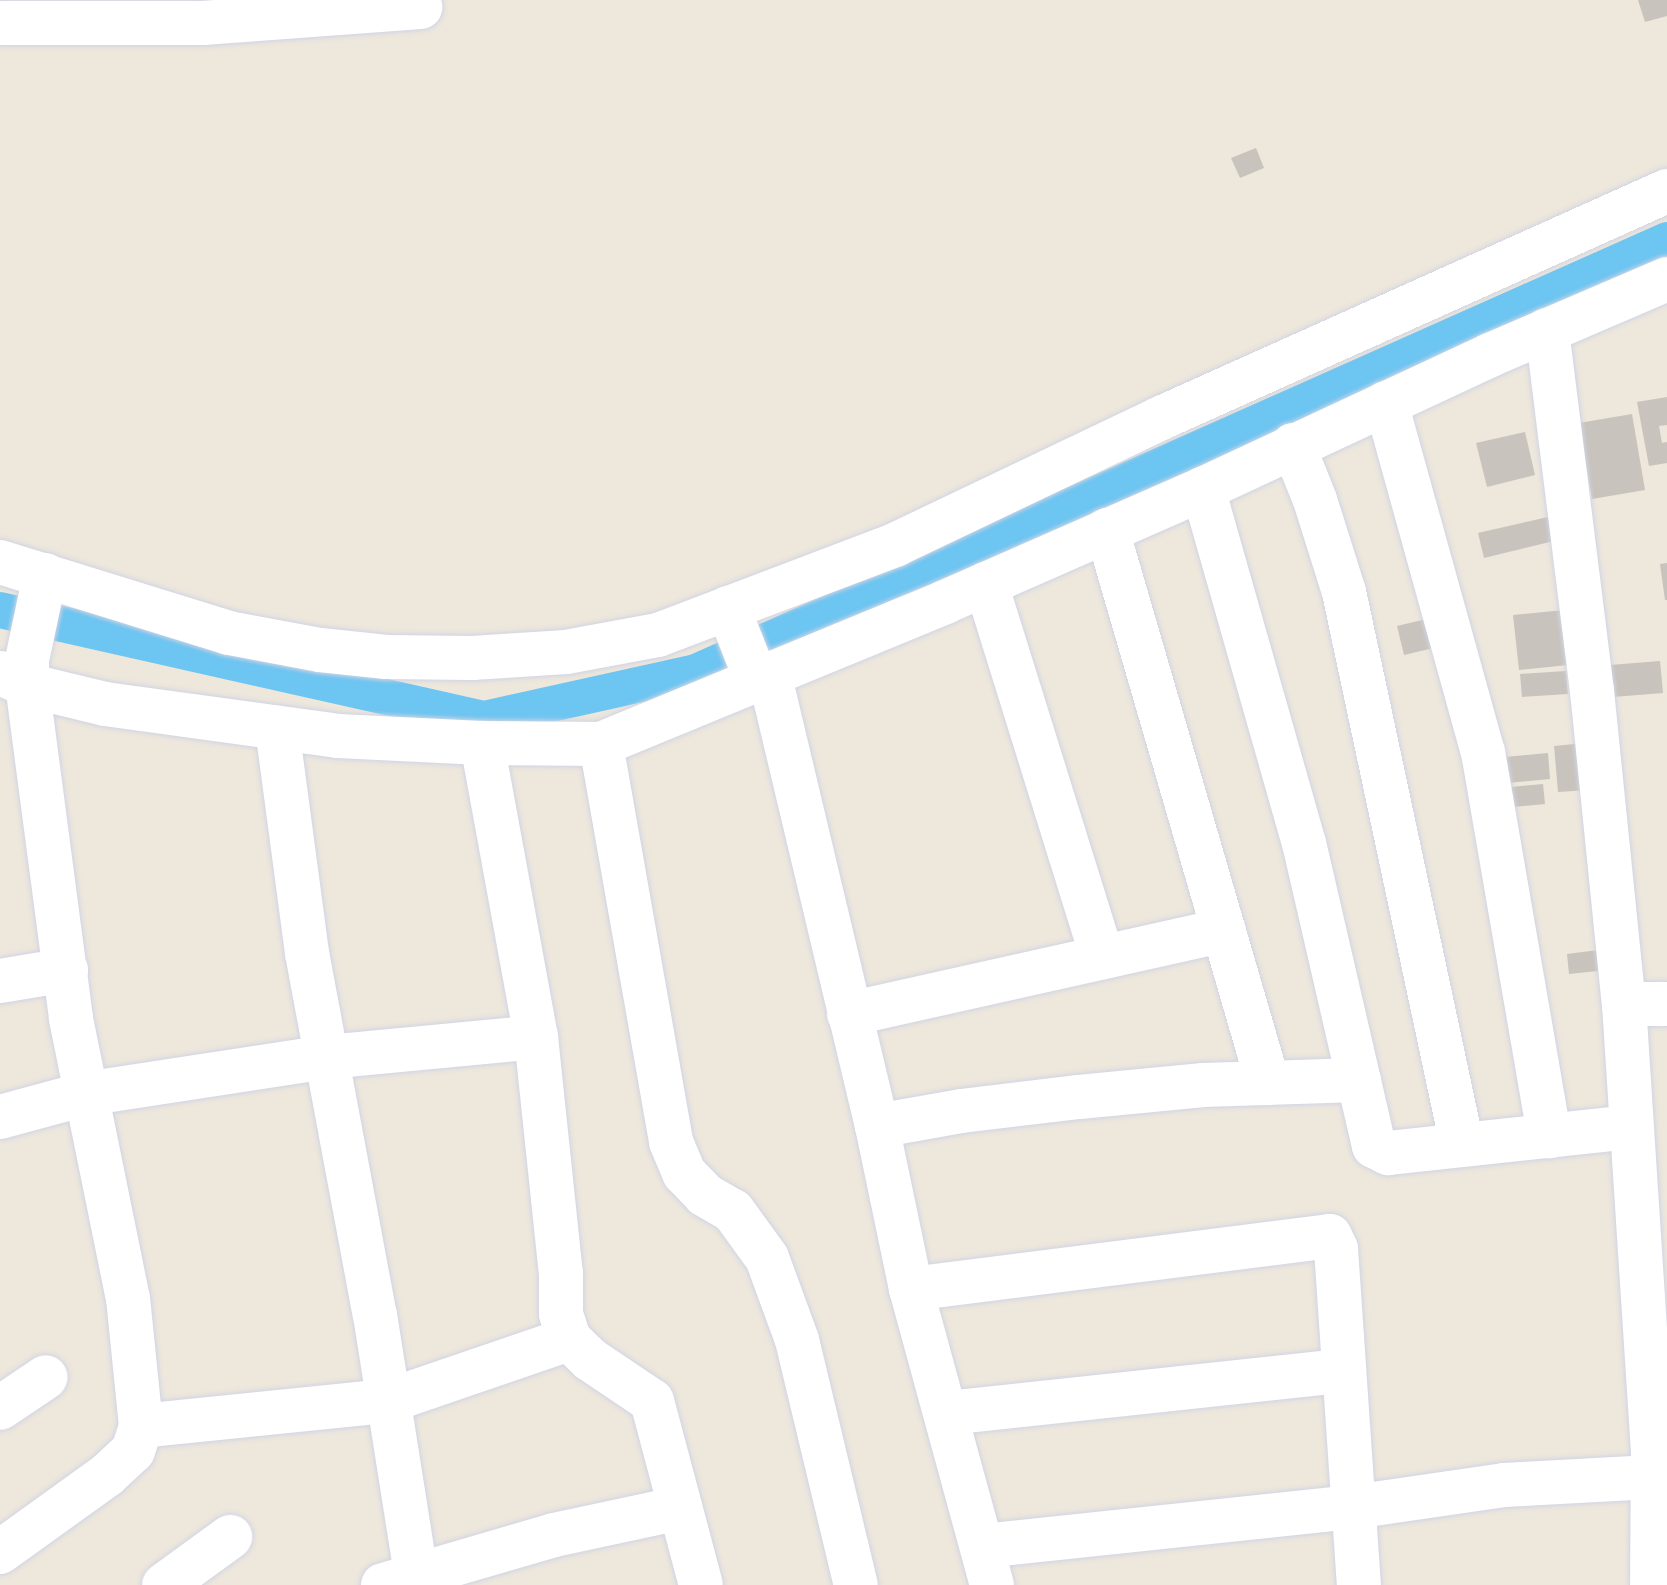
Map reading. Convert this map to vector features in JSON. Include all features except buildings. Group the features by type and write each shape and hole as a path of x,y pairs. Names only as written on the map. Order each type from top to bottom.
{"street":[{"path":"0,23 203,23 420,7"},
{"path":"18,672 105,704 338,736 482,743 601,744 748,651 897,544 1161,418 1667,191"},
{"path":"0,562 42,588 229,633 320,650 387,657 472,658 566,652 658,635 748,651 986,584 1203,489 1547,330 1667,279"},
{"path":"1547,330 1592,691 1624,1004 1657,1457 1652,1585"},
{"path":"1386,403 1483,752 1549,1136"},
{"path":"1293,445 1315,500 1344,592 1462,1145"},
{"path":"1203,489 1304,843 1370,1139 1379,1150 1388,1153 1631,1127"},
{"path":"1107,530 1268,1083"},
{"path":"986,584 1102,957"},
{"path":"0,1552 107,1475 133,1451 141,1426 128,1299 85,1094 18,672 42,588"},
{"path":"748,651 849,1014 877,1126 911,1289 987,1566 1504,1485 1657,1457"},
{"path":"277,728 307,953 388,1401 400,1580 554,1535 680,1508"},
{"path":"482,743 536,1037 561,1273 561,1314 569,1339 591,1360 652,1401 701,1585"},
{"path":"601,744 671,1142 684,1173 705,1195 733,1211 767,1258 797,1340 856,1585"},
{"path":"849,1014 1224,930"},
{"path":"0,981 66,970"},
{"path":"1624,1004 1667,1004"},
{"path":"0,1117 85,1094 326,1057 536,1037"},
{"path":"877,1126 961,1111 1079,1097 1268,1083 1359,1080"},
{"path":"911,1289 1330,1236 1336,1249 1359,1585"},
{"path":"141,1426 388,1401 569,1339"},
{"path":"947,1413 1343,1371"},
{"path":"0,1408 46,1377"},
{"path":"164,1585 230,1537"}],"waterway":[{"path":"0,610 484,719 696,672 1667,240"}]}
